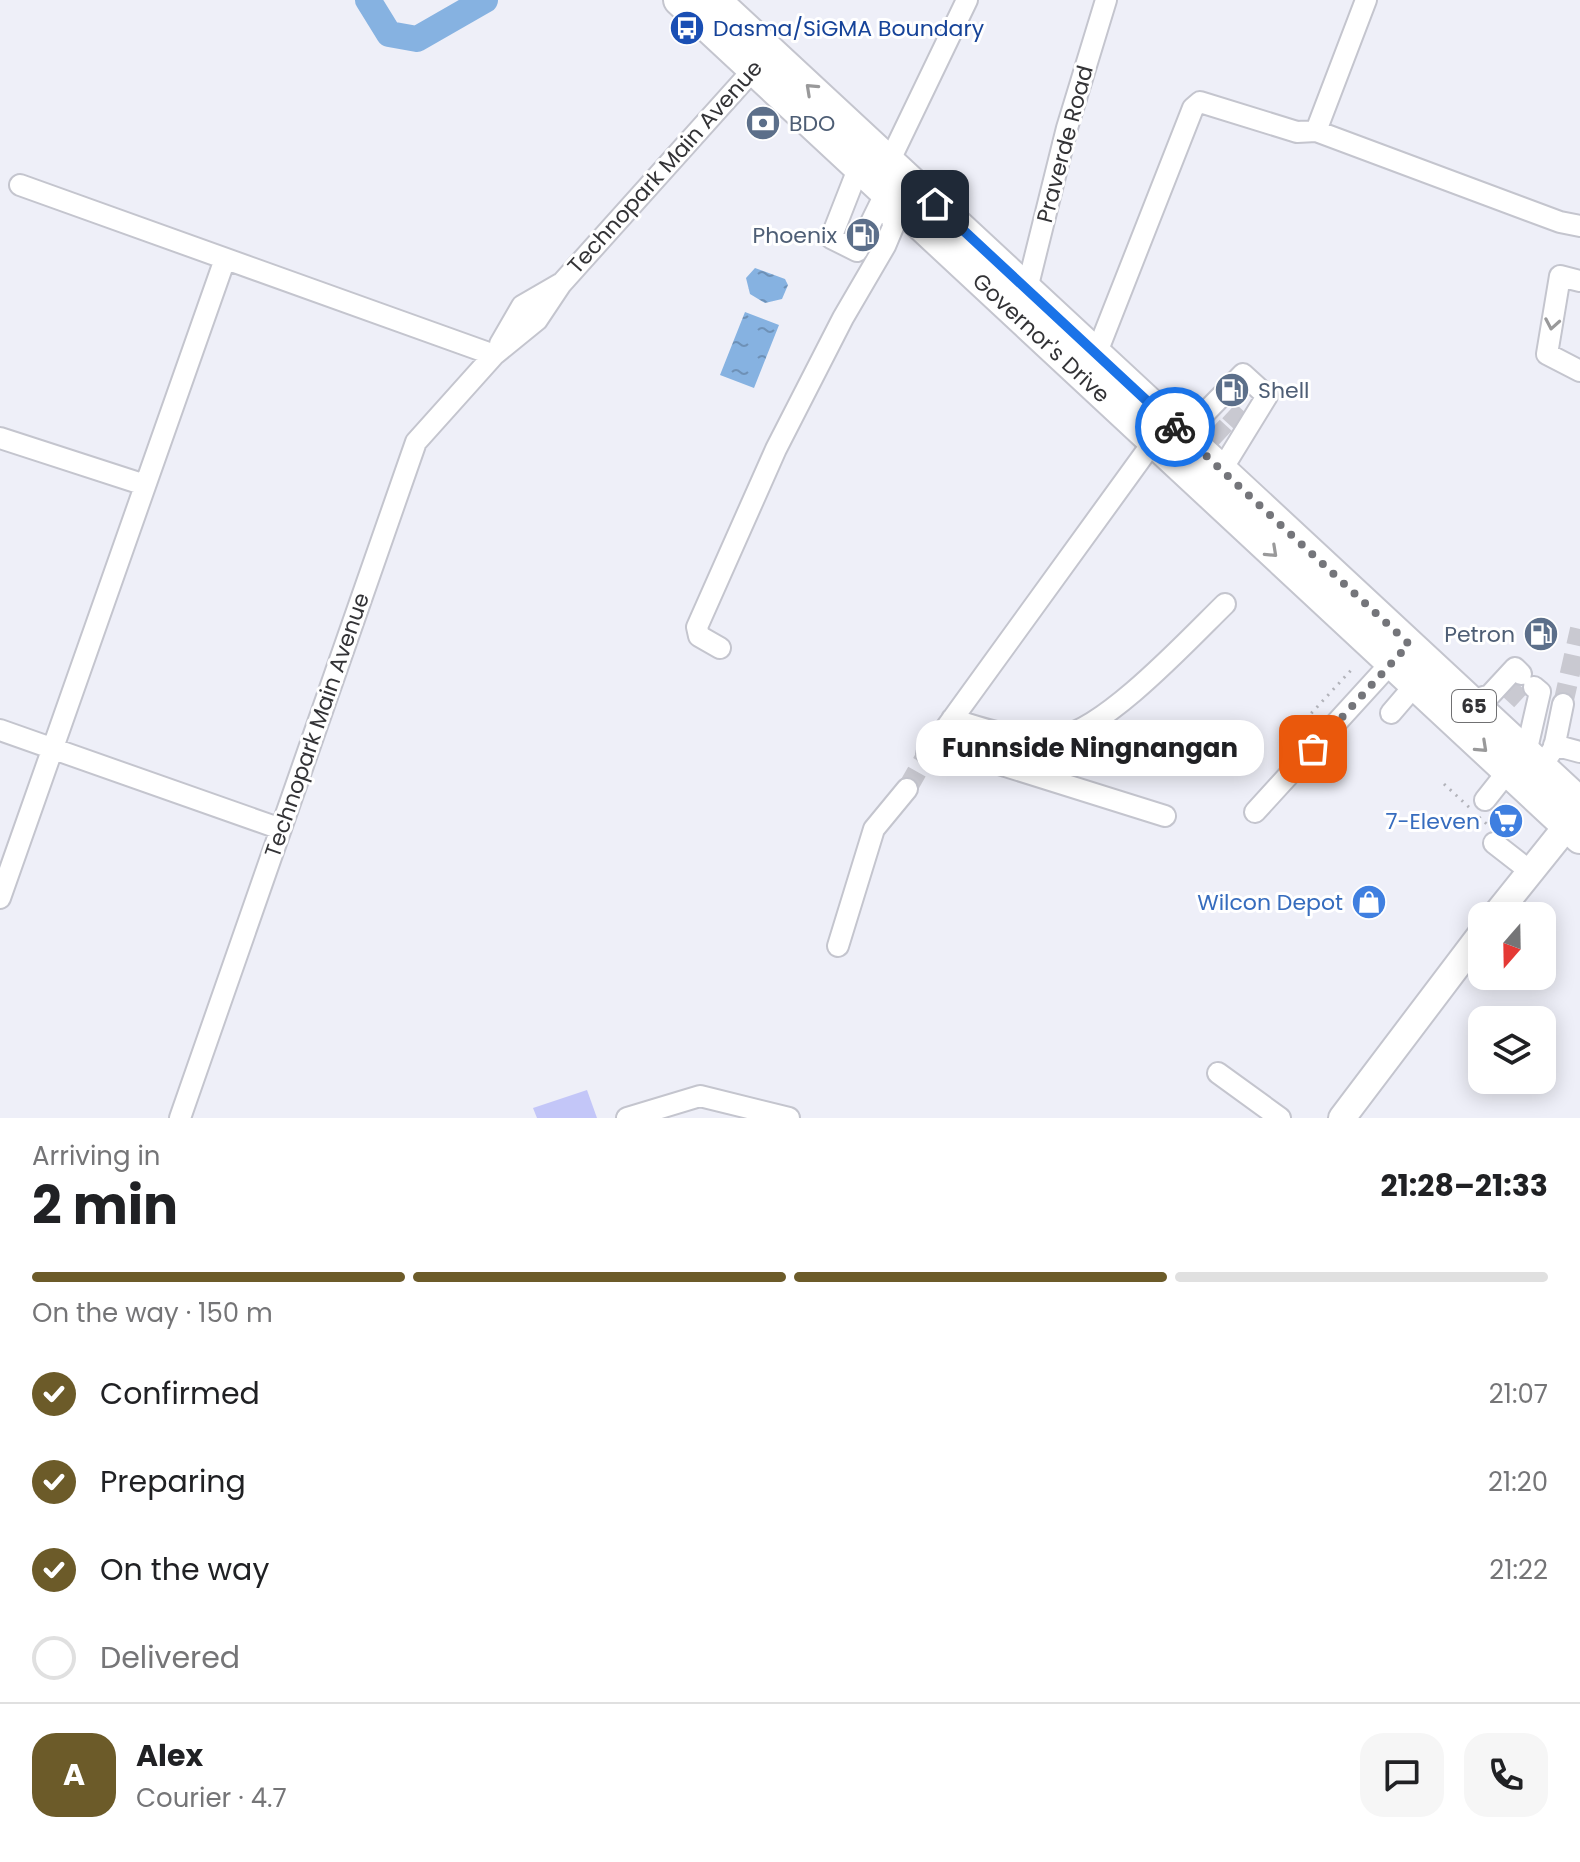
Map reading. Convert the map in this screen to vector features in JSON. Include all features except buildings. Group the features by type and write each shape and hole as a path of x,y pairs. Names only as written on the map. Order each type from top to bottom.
{"highway":[{"name":"Governor's Drive","path":"679,0 889,162 1027,289 1083,360"},
{"name":"Governor's Drive","path":"715,0 761,61 858,169 1083,360 1163,434 1217,449 1237,503 1400,654 1470,701 1532,759 1577,819"},
{"name":"Governor's Drive","path":"1400,654 1415,685 1532,759"}],"main road":[{"path":"1506,902 1577,819"},
{"path":"1342,1118 1468,952"}],"street":[{"path":"889,162 967,0"},
{"name":"Praverde Road","path":"1027,289 1067,128 1106,0"},
{"path":"1316,131 1366,0"},
{"name":"Technopark Main Avenue","path":"180,1118 416,442 494,355 537,320 561,284 761,61"},
{"path":"1083,360 1101,342 1193,108 1200,102 1209,102 1297,132 1316,131 1560,222 1580,226"},
{"path":"858,169 831,238 857,251 887,196"},
{"path":"20,185 494,355"},
{"path":"720,648 699,636 697,627 776,449 843,318 885,246 893,227 887,196"},
{"path":"0,898 225,259"},
{"path":"1579,368 1547,354 1560,276 1580,281"},
{"path":"1217,449 1234,416 1217,449"},
{"path":"1165,816 931,749 1163,434 1217,449"},
{"path":"0,438 145,485"},
{"path":"952,719 998,735 1064,736 1093,721 1149,678 1225,604"},
{"path":"1255,812 1400,654"},
{"path":"1391,713 1415,685"},
{"path":"1470,701 1520,691 1532,759"},
{"path":"1485,800 1532,759 1563,704"},
{"path":"0,730 281,829"},
{"path":"1532,759 1580,752"},
{"path":"838,946 874,829 907,789"},
{"path":"1494,843 1530,871"},
{"path":"1218,1073 1280,1118"},
{"path":"627,1118 700,1096 789,1118"}],"path":[{"path":"1295,731 1353,668"}],"shaded area":[{"path":"587,1090 597,1118 537,1118 533,1108"}],"water":[{"path":"755,268 785,279 788,285 782,299 765,303 750,294 746,278"},
{"path":"745,312 779,325 754,388 720,375"}],"waterway":[{"path":"368,0 389,34 417,39 485,0"}],"tunnel":[{"path":"1229,411 1241,422"},
{"path":"1213,427 1225,438"},
{"path":"1563,704 1580,629"},
{"path":"1508,688 1521,700"},
{"path":"907,789 927,754"}],"way so far":[{"path":"1175,427 1409,644 1313,749"}],"place":[{"name":"Dasma/SiGMA Boundary","path":"687,28"},
{"name":"BDO","path":"763,123"},
{"name":"Phoenix","path":"863,235"},
{"name":"Shell","path":"1232,390"},
{"name":"Petron","path":"1541,634"},
{"name":"Funnside Ningnangan","path":"1313,749"},
{"name":"7-Eleven","path":"1506,821"},
{"name":"Wilcon Depot","path":"1369,902"}],"route":[{"path":"935,204 1175,427"}]}
